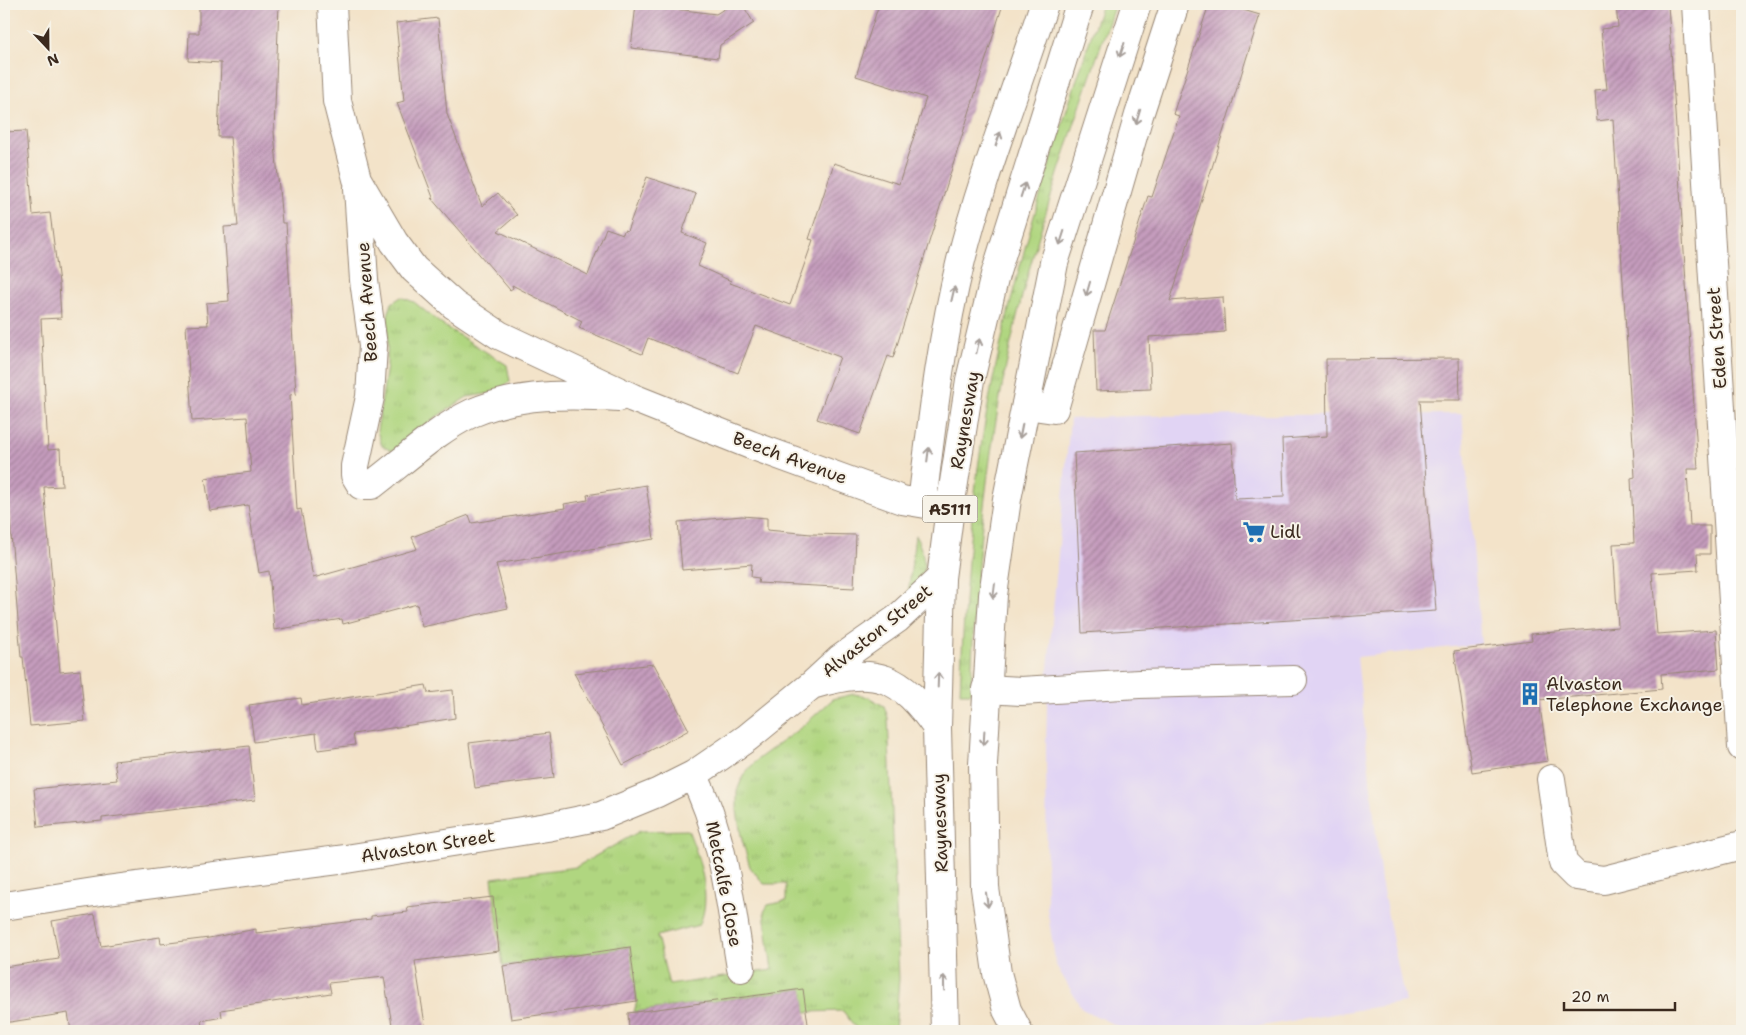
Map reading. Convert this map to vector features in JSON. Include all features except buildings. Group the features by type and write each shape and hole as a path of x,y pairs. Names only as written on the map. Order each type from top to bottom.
{"main road":[{"name":"Beech Avenue","path":"332,4 337,101 357,180 364,280 374,346 370,397 355,475 362,485 372,485 443,431 471,414 502,403 533,396 578,394 633,398"},
{"name":"Raynesway","path":"922,503 937,373 961,258 989,167 1044,4"},
{"name":"Raynesway","path":"945,1031 937,728 942,578 950,508 970,380 995,274 1080,4"},
{"name":"A5111","path":"1018,1031 1007,1010 996,973 985,888 983,764 993,595 1007,499 1054,263 1137,4"},
{"path":"1026,405 1054,409 1136,124 1175,4"},
{"name":"Eden Street","path":"1696,4 1742,737"},
{"name":"Beech Avenue","path":"357,180 394,242 414,269 454,305 499,335 633,398 751,445 902,500 950,508"},
{"name":"Alvaston Street","path":"4,906 346,859 548,827 601,816 639,801 693,775 747,738 814,684 840,658 897,619 942,578"},
{"name":"Alvaston Street","path":"814,684 837,677 856,675 876,676 896,683 920,702 937,728"},
{"path":"986,689 1021,691 1139,684 1293,680"},
{"name":"Metcalfe Close","path":"693,775 702,793 716,832 741,968"},
{"path":"1551,779 1563,863 1576,876 1604,880 1742,845"}],"shaded area":[{"path":"1462,414 1481,644 1357,657 1381,881 1405,1002 1231,1031 1127,1031 1082,1009 1056,965 1047,908 1046,746 1048,668 1070,419 1132,416"}],"green space":[{"path":"1102,4 1115,4 1070,137 1029,270 1004,374 987,480 981,533 976,586 971,693 960,693 970,535 982,440 992,384 1004,329 1033,220 1066,111"},
{"path":"401,297 414,302 441,324 507,365 510,381 498,392 467,397 436,417 405,444 392,451 382,446 377,431 387,366 388,315 392,303"},
{"path":"915,535 922,552 924,570 920,583 908,596"},
{"path":"854,694 868,697 884,706 888,718 899,979 895,1031 858,1031 843,1011 806,1012 802,989 634,1012 637,1001 629,947 503,966 492,878 576,867 640,831 688,830 700,865 705,890 705,903 699,925 657,936 669,985 772,970 764,912 768,905 786,901 786,884 764,884 750,867 741,836 737,810 737,791 744,774 758,759 803,726 833,699"}],"place":[{"name":"Lidl","path":"1254,532"},
{"name":"Alvaston Telephone Exchange","path":"1530,694"}]}
